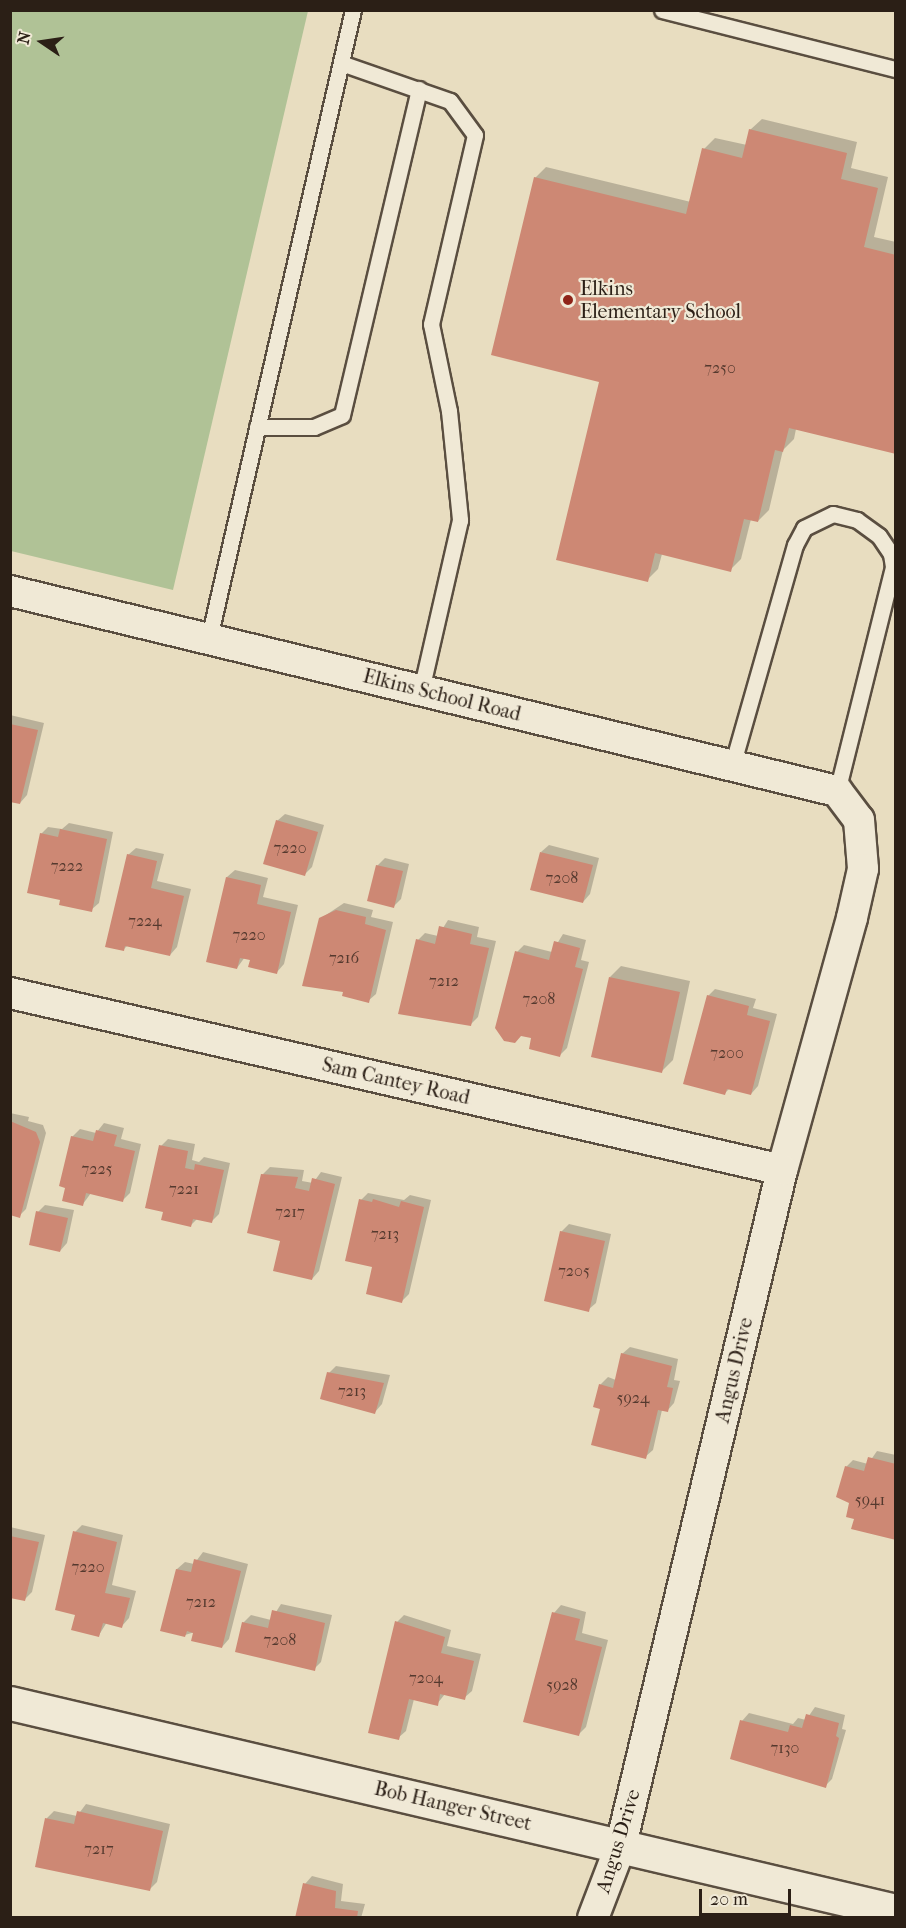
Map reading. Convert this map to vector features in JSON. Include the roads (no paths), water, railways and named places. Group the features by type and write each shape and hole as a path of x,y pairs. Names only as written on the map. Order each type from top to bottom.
{"street":[{"name":"Elkins School Road","path":"10,591 837,791"},
{"name":"Angus Drive","path":"593,1917 621,1845 782,1170 863,869 860,820 837,791"},
{"name":"Sam Cantey Road","path":"10,993 782,1170"},
{"name":"Bob Hanger Street","path":"10,1703 896,1911"}],"lane":[{"path":"209,638 353,10"},
{"path":"662,10 896,69"},
{"path":"341,63 450,101 475,135 431,324 449,411 460,520 421,690"},
{"path":"257,427 314,427 342,415 419,89"},
{"path":"732,766 795,545 804,528 833,514 857,520 879,536 891,554 893,567 837,791"}],"place":[{"name":"Elkins Elementary School","path":"568,300"}]}
